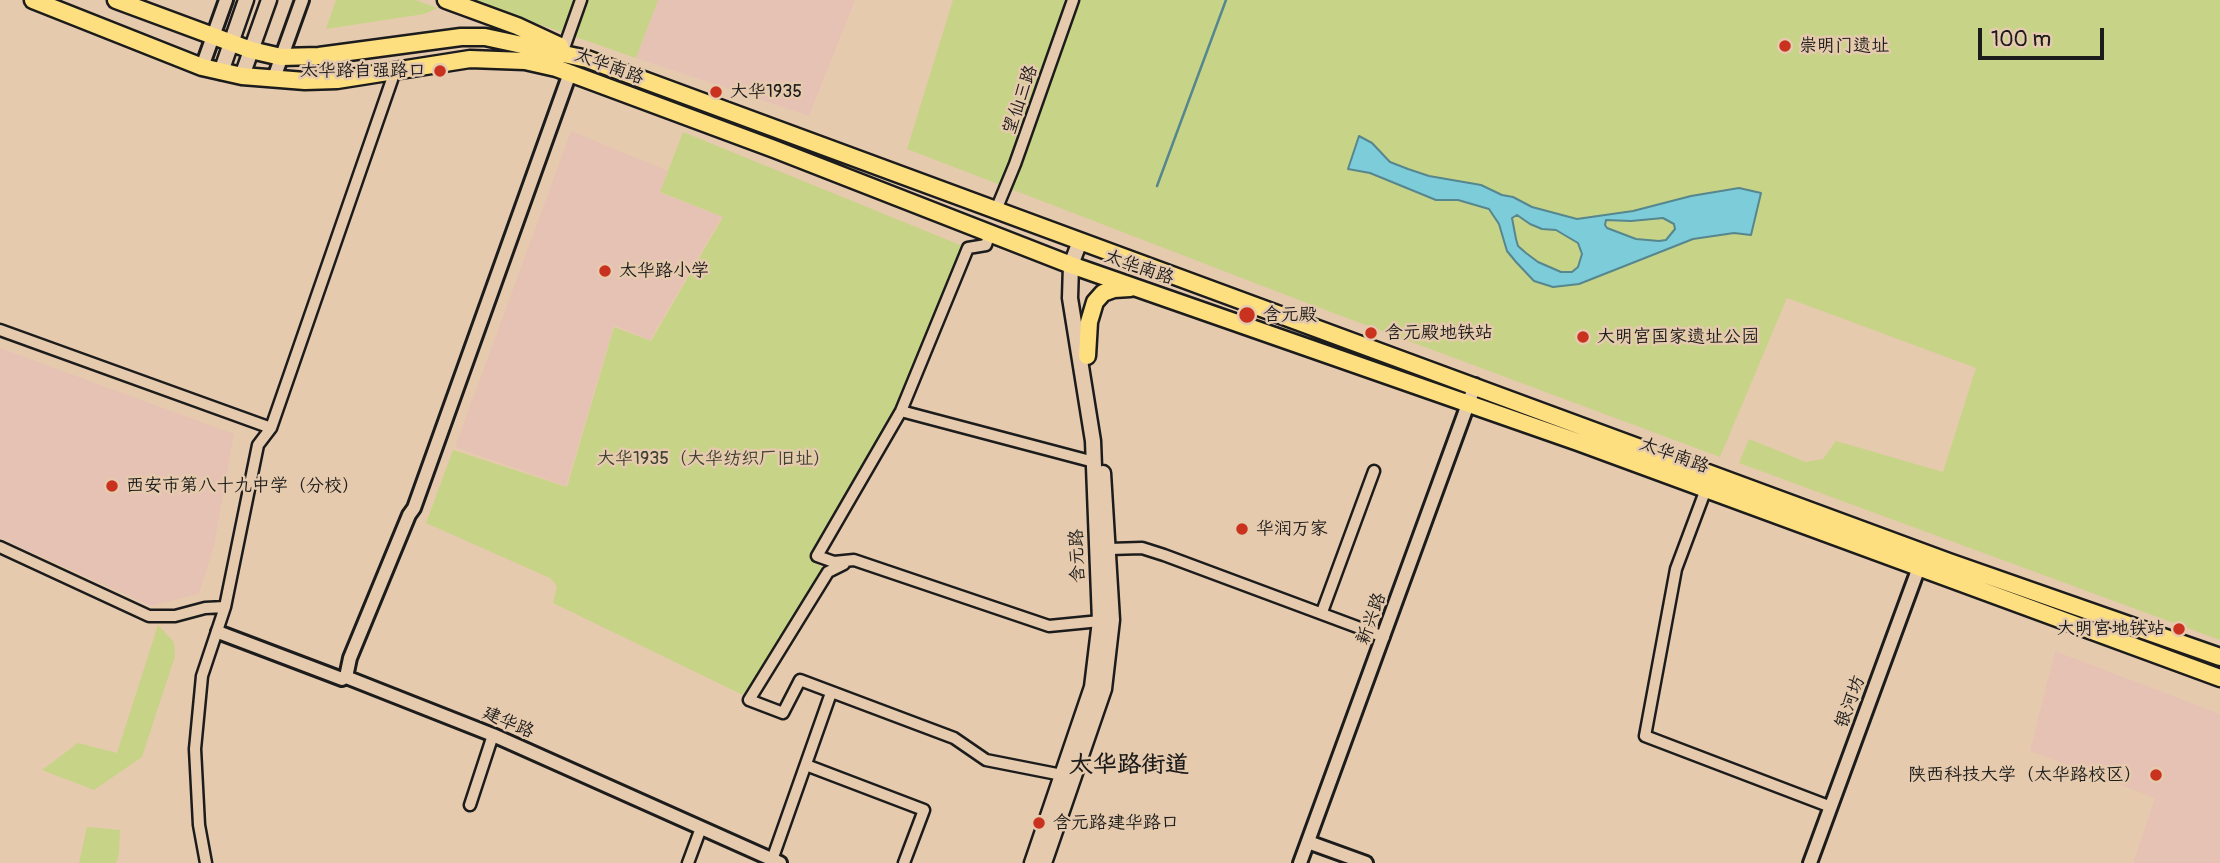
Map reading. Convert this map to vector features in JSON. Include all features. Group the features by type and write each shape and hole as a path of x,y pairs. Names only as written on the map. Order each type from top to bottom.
{"main road":[{"name":"太华南路","path":"33,0 202,67 242,76 304,81 337,80 450,61 494,58 525,61 570,73 1076,266 1706,489 2220,657"},
{"name":"太华南路","path":"116,0 251,50 281,57 319,56 461,37 485,37 587,59 1475,385 2220,678"},
{"path":"220,72 246,0"},
{"path":"242,76 269,0"},
{"path":"446,0 517,26 587,59"},
{"name":"含元路","path":"1032,863 1092,687 1100,621 1093,442 1070,298 1076,266 1085,243"},
{"name":"含元路","path":"1045,863 1104,689 1112,620 1102,464 1076,266"},
{"path":"1087,356 1089,322 1095,302 1103,293 1114,289 1143,289"}],"street":[{"path":"202,67 226,0"},
{"path":"274,78 302,0"},
{"path":"564,48 581,0"},
{"name":"望仙三路","path":"996,209 1015,164 1073,0"},
{"path":"206,863 199,825 195,749 202,676 225,607 258,445 271,428 395,71"},
{"path":"346,677 355,646 414,508 570,73"},
{"path":"990,233 986,245 968,248 901,411 817,556 834,562 854,560 1049,626 1100,621"},
{"path":"0,330 271,428"},
{"name":"新兴路","path":"1300,863 1475,385"},
{"path":"901,411 1094,462"},
{"path":"1322,612 1374,471"},
{"path":"1706,489 1676,569 1644,736 1831,807"},
{"path":"0,547 149,616 175,617 205,608 225,607"},
{"path":"1109,549 1142,548 1384,637"},
{"path":"854,560 828,572 749,700 783,713 800,680 954,738 986,760 1062,775"},
{"name":"银河坊","path":"1811,863 1922,560"},
{"name":"建华路","path":"218,632 342,679 346,677 493,734 776,861"},
{"path":"776,861 831,693"},
{"path":"470,805 493,734"},
{"path":"806,765 924,810 904,863"},
{"path":"688,863 701,828"},
{"path":"1308,842 1366,863"}],"shaded area":[{"path":"658,0 855,0 809,116 636,58"},
{"name":"太华路小学","path":"571,131 668,171 660,193 722,216 650,340 614,325 566,486 455,447"},
{"name":"西安市第八十九中学（分校）","path":"0,348 234,434 214,546 199,594 151,606 0,538"},
{"name":"陕西科技大学（太华路校区）","path":"2055,651 2220,714 2220,863 2133,863 2155,798 2030,751"}],"green space":[{"path":"336,0 415,0 438,8 424,14 326,29"},
{"path":"469,0 658,0 636,58"},
{"name":"大明宫国家遗址公园","path":"953,0 2220,0 2220,640 1739,463 1749,439 1806,462 1823,459 1836,441 1943,472 1976,368 1787,298 1720,457 1312,305 907,149"},
{"name":"大华1935（大华纺织厂旧址）","path":"683,132 965,247 897,406 810,559 826,570 755,688 745,696 553,603 557,586 550,578 426,523 453,450 567,487 614,327 651,341 723,217 660,192"},
{"path":"158,625 174,642 175,656 142,757 94,790 42,770 78,743 117,753"},
{"path":"87,827 120,830 116,863 79,863"}],"water":[{"path":"1359,136 1372,143 1390,162 1408,169 1429,176 1481,185 1532,207 1577,219 1633,211 1691,196 1739,188 1761,193 1751,235 1734,233 1693,239 1579,284 1553,287 1534,281 1516,262 1507,251 1499,224 1489,209 1458,200 1436,200 1370,173 1348,169","holes":["1517,215 1530,224 1542,229 1556,230 1578,243 1582,254 1578,267 1572,272 1561,272 1538,262 1526,253 1518,246 1516,239 1512,218","1663,218 1674,224 1675,229 1666,240 1659,241 1636,239 1605,225 1606,220"]}],"waterway":[{"path":"1157,186 1226,0"}],"place":[{"name":"崇明门遗址","path":"1785,46"},
{"name":"太华路自强路口","path":"440,71"},
{"name":"大华1935","path":"716,92"},
{"name":"太华路小学","path":"605,271"},
{"name":"含元殿","path":"1247,315"},
{"name":"含元殿地铁站","path":"1371,333"},
{"name":"大明宫国家遗址公园","path":"1583,337"},
{"name":"西安市第八十九中学（分校）","path":"112,486"},
{"name":"华润万家","path":"1242,529"},
{"name":"大明宫地铁站","path":"2179,629"},
{"name":"陕西科技大学（太华路校区）","path":"2156,775"},
{"name":"含元路建华路口","path":"1039,823"}],"district":[{"name":"太华路街道","path":"1129,766"}]}
